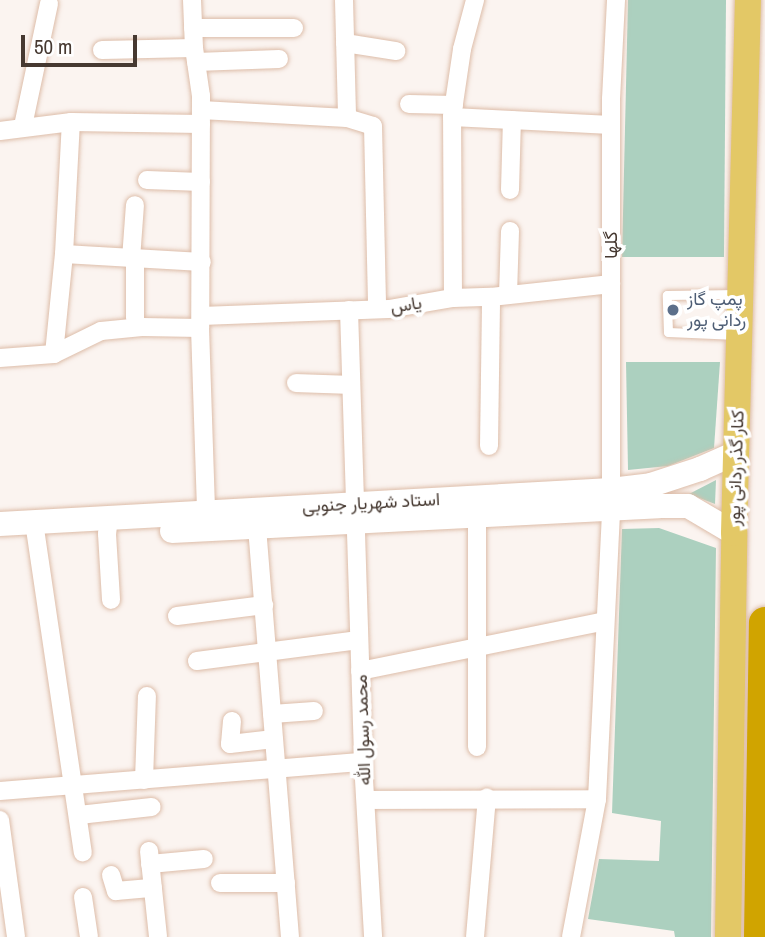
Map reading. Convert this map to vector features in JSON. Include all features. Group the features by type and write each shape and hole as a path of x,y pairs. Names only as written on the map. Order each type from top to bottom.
{"highway":[{"path":"760,937 765,623"}],"main road":[{"name":"کنار گذر ردانی پور","path":"728,937 734,533 748,0"}],"street":[{"path":"192,0 201,117 200,322 206,513"},
{"path":"344,0 347,118"},
{"path":"453,298 453,111 462,49 475,0"},
{"name":"گلها","path":"571,937 597,799 611,501 611,125 616,0"},
{"path":"23,126 49,4"},
{"path":"193,28 294,28"},
{"path":"345,43 396,51"},
{"path":"102,50 279,59"},
{"path":"409,104 512,120 611,125"},
{"path":"0,131 71,122 201,117 347,118 373,126 377,309"},
{"path":"510,190 512,120"},
{"path":"0,358 54,354 64,254 71,122"},
{"path":"148,180 201,182"},
{"path":"135,205 135,318"},
{"path":"489,446 500,296 510,232"},
{"path":"64,254 202,262"},
{"name":"یاس","path":"54,354 101,331 377,309 453,298 500,296 611,284"},
{"name":"محمد رسول الله","path":"349,310 363,762 373,937"},
{"path":"296,383 351,385"},
{"name":"استاد شهریار جنوبی","path":"108,526 206,513 477,517 611,501 736,453"},
{"name":"استاد شهریار جنوبی","path":"0,524 35,530 108,526 257,527 355,514 611,501 688,506 734,533"},
{"path":"477,517 477,747"},
{"path":"108,526 111,600"},
{"path":"257,527 290,937"},
{"path":"35,530 83,852"},
{"name":"استاد شهریار جنوبی","path":"0,541 35,530"},
{"path":"177,616 264,605"},
{"path":"360,671 605,621"},
{"path":"197,661 267,652 315,654 359,640"},
{"path":"144,780 147,696"},
{"path":"272,715 314,711"},
{"path":"232,721 230,744 274,739"},
{"path":"0,791 363,762"},
{"path":"475,937 487,798"},
{"path":"366,800 597,799"},
{"path":"79,815 152,807"},
{"path":"0,827 16,937"},
{"path":"158,937 150,857 204,859"},
{"path":"111,876 116,891 153,888"},
{"path":"220,883 286,883"},
{"path":"83,897 89,937"}],"lane":[{"path":"740,335 668,332 667,295 741,293"}],"green space":[{"path":"628,0 726,0 724,257 622,257"},
{"path":"626,362 720,362 714,448 668,466 628,470"},
{"path":"716,480 715,504 689,494"},
{"path":"659,528 716,548 711,937 675,937 674,931 588,919 599,859 659,861 661,821 612,813 622,529"}],"place":[{"name":"پمپ گاز ردانی پور","path":"673,310"}]}
